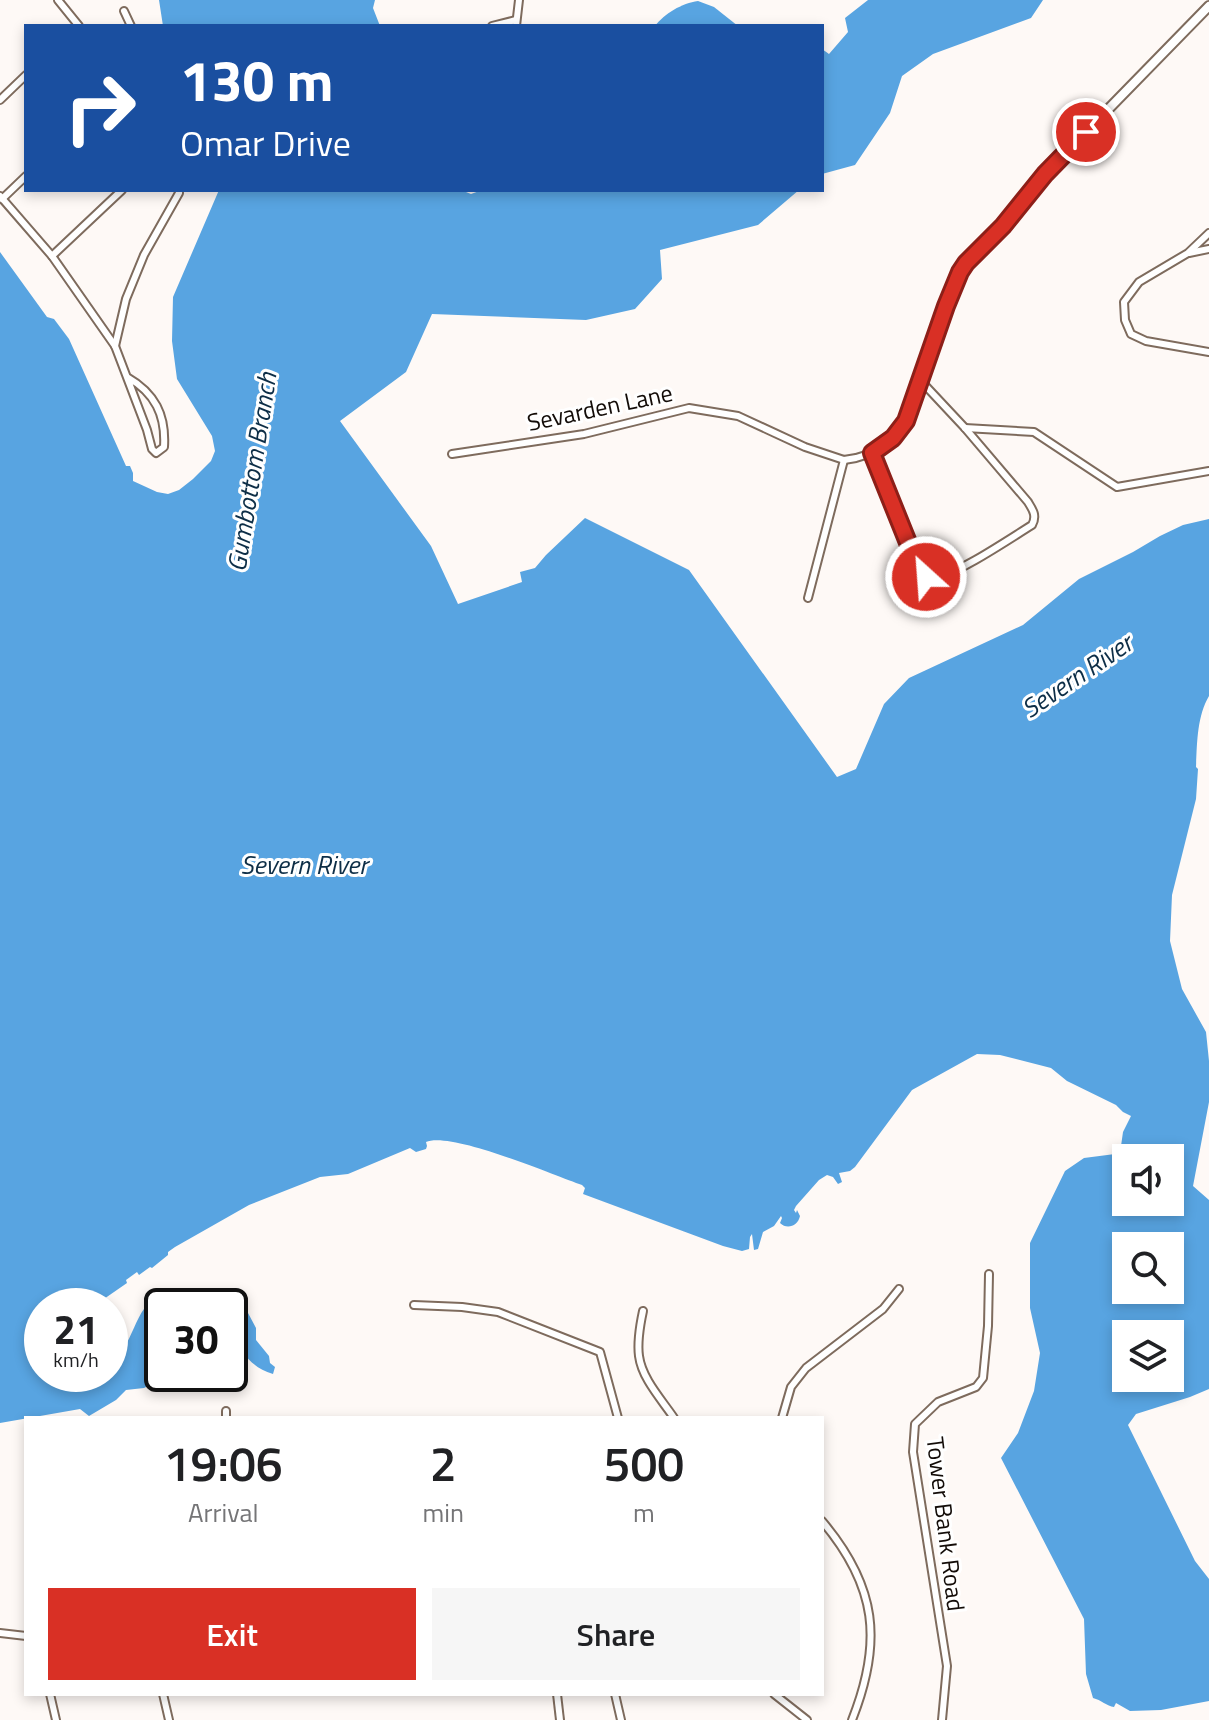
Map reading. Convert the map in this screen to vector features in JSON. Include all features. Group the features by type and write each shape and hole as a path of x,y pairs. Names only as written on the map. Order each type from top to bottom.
{"street":[{"path":"58,0 76,24"},
{"path":"516,23 519,0"},
{"path":"808,598 844,460 872,453 893,438 906,421 946,306 966,263 1003,226 1045,174 1209,6"},
{"path":"124,11 130,24"},
{"path":"0,100 24,77"},
{"path":"24,178 1,198 52,256 115,346 156,453 164,447 165,429 161,413 142,386 127,377"},
{"path":"52,256 120,192"},
{"path":"115,346 126,299 144,255 179,193"},
{"path":"1209,233 1188,253 1139,282 1124,302 1125,320 1131,334 1146,341 1209,352"},
{"path":"1188,253 1209,249"},
{"path":"872,453 919,570 932,581 1032,525 1034,512 1028,502 921,381"},
{"name":"Sevarden Lane","path":"452,454 584,434 689,408 738,416 805,447 844,460"},
{"path":"965,428 1034,432 1117,487 1209,471"},
{"name":"Tower Bank Road","path":"942,1720 947,1666 913,1452 915,1424 938,1402 976,1387 983,1378 989,1274"},
{"path":"783,1416 791,1387 806,1368 883,1309 899,1289"},
{"path":"414,1305 498,1312 600,1352 617,1416"},
{"path":"643,1311 639,1355 643,1371 673,1416"},
{"path":"824,1523 854,1565 869,1611 871,1630 867,1680 852,1720"},
{"path":"0,1633 24,1636"},
{"path":"50,1696 56,1720"},
{"path":"163,1696 169,1720"},
{"path":"557,1696 560,1720"},
{"path":"615,1696 621,1720"},
{"path":"777,1696 807,1720"}],"water":[{"path":"159,0 375,0 373,8 379,24 163,24"},
{"path":"868,0 1043,0 1031,18 933,54 902,76 890,113 855,165 824,173 824,50 829,54 848,32 845,18"},
{"path":"698,1 714,7 735,24 657,24 686,4"},
{"name":"Severn River","path":"218,192 797,192 758,225 660,250 662,279 635,309 586,320 432,314 406,372 340,421 431,546 458,604 522,582 520,572 535,568 585,518 689,570 837,777 856,769 884,704 909,678 1023,625 1079,579 1160,536 1183,525 1209,519 1209,696 1198,730 1196,799 1172,895 1170,941 1182,989 1206,1032 1209,1061 1209,1102 1193,1186 1209,1200 1209,1389 1136,1414 1128,1425 1195,1561 1209,1579 1209,1701 1161,1710 1130,1711 1116,1703 1114,1707 1093,1698 1086,1674 1084,1619 1001,1458 1018,1433 1034,1391 1040,1353 1030,1308 1030,1243 1065,1171 1084,1158 1112,1154 1112,1216 1184,1216 1184,1144 1121,1144 1131,1116 1116,1105 1067,1081 1051,1068 1000,1055 977,1054 912,1090 855,1167 839,1173 842,1182 838,1184 827,1175 819,1180 796,1206 794,1210 800,1216 797,1222 783,1225 780,1223 781,1216 774,1226 763,1232 758,1249 754,1250 752,1234 749,1249 742,1251 723,1246 583,1194 585,1188 582,1185 457,1143 439,1140 426,1142 426,1149 416,1152 410,1148 348,1174 320,1177 249,1205 175,1247 152,1268 139,1275 137,1272 120,1288 24,1288 24,1392 124,1392 89,1416 80,1409 24,1416 24,1419 0,1423 0,252 47,317 54,319 69,339 126,466 130,466 133,481 168,494 193,479 211,461 215,451 212,436 177,379 172,341 173,297"},
{"name":"Severn River","path":"144,1310 144,1388 128,1390 128,1340"},
{"path":"248,1313 256,1328 256,1340 275,1367 273,1374 248,1359"}],"route":[{"path":"926,577 919,570 872,453 893,438 906,421 960,272 1086,132"}],"water label":[{"name":"Gumbottom Branch","path":"252,472"}]}
